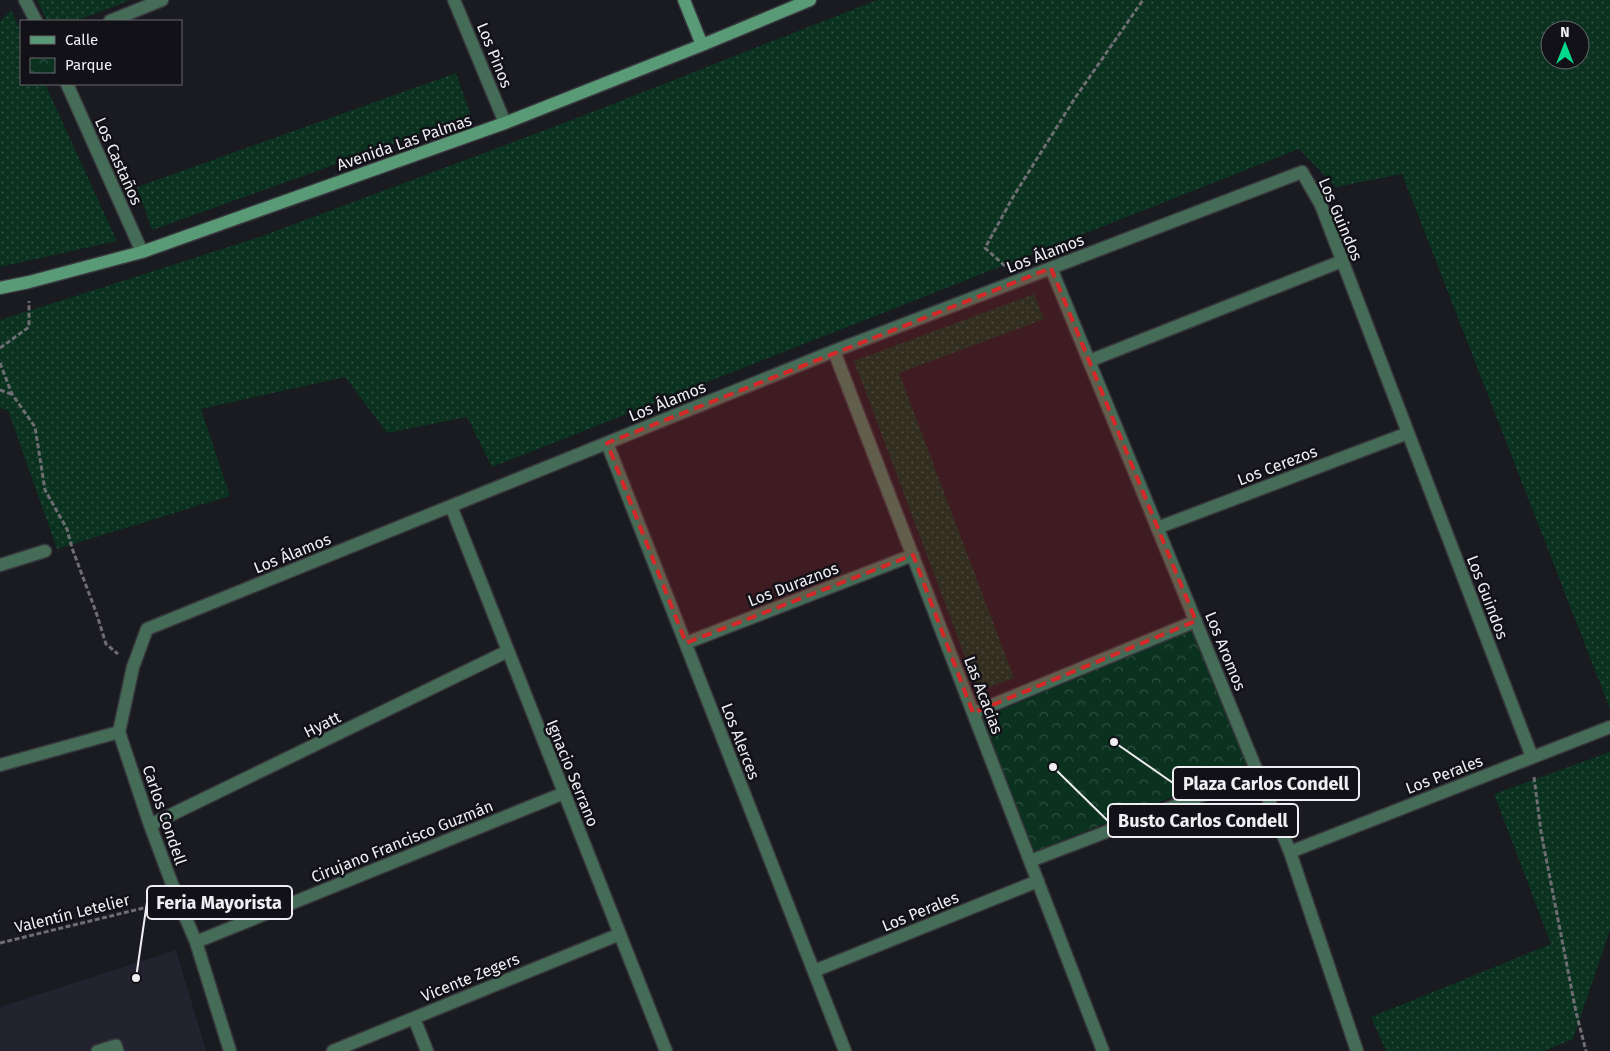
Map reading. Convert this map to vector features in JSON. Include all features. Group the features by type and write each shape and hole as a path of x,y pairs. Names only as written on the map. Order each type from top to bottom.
{"street":[{"path":"25,0 35,20"},
{"path":"112,20 162,0"},
{"name":"Los Pinos","path":"454,0 505,123"},
{"path":"684,0 702,45"},
{"name":"Avenida Las Palmas","path":"0,288 142,252 505,123 810,0"},
{"name":"Los Castaños","path":"66,85 142,252"},
{"name":"Los Álamos","path":"119,732 133,667 147,629 834,351 1302,172"},
{"name":"Los Guindos","path":"1302,172 1321,205 1532,758"},
{"path":"1089,361 1342,261"},
{"name":"Los Aromos","path":"1051,268 1290,852 1356,1051"},
{"name":"Las Acacias","path":"834,351 1103,1051"},
{"name":"Los Cerezos","path":"1157,528 1408,433"},
{"name":"Los Alerces","path":"607,443 845,1051"},
{"name":"Ignacio Serrano","path":"451,506 666,1051"},
{"path":"0,565 45,551"},
{"name":"Los Duraznos","path":"686,644 913,555"},
{"path":"973,713 1196,621"},
{"name":"Hyatt","path":"150,825 508,651"},
{"name":"Los Perales","path":"1290,852 1610,727"},
{"path":"0,764 119,732"},
{"name":"Carlos Condell","path":"119,732 150,825 196,942 230,1051"},
{"path":"1030,861 1258,774"},
{"name":"Cirujano Francisco Guzmán","path":"196,942 564,793"},
{"name":"Los Perales","path":"814,971 1038,881"},
{"name":"Vicente Zegers","path":"333,1051 620,934"},
{"path":"414,1018 427,1051"}],"lane":[{"path":"97,1051 116,1045 118,1051"}],"path":[{"path":"1021,279 985,248 1013,197 1075,98 1143,0"},
{"path":"0,348 28,327 29,282"},
{"path":"0,362 12,394 35,427 45,490 67,529 106,644 133,667"},
{"path":"0,390 12,394"},
{"path":"1532,758 1541,832 1576,1012 1586,1051"},
{"name":"Valentín Letelier","path":"0,943 178,900"}],"highlighted area":[{"path":"1051,268 1196,621 973,713 913,555 686,643 607,443"}],"shaded area":[{"path":"176,950 206,1051 0,1051 0,1007"}],"green space":[{"path":"37,0 130,0 79,20 47,20"},
{"path":"877,0 1610,0 1610,709 1402,174 1336,187 1299,149 492,467 467,417 387,433 345,377 201,409 230,496 57,549 8,410 0,408 0,320 257,238 577,118"},
{"path":"11,10 20,30 20,85 45,85 117,241 0,267 0,22"},
{"path":"456,73 471,116 152,230 137,187"},
{"path":"1034,294 1044,319 899,373 1014,678 978,691 854,361"},
{"path":"1193,630 1248,767 1031,853 981,718"},
{"path":"1610,752 1610,930 1573,1039 1544,1051 1386,1051 1371,1017 1551,944 1494,794"}],"place":[{"name":"Plaza Carlos Condell","path":"1114,742"},
{"name":"Busto Carlos Condell","path":"1053,767"},
{"name":"Feria Mayorista","path":"136,978"}]}
